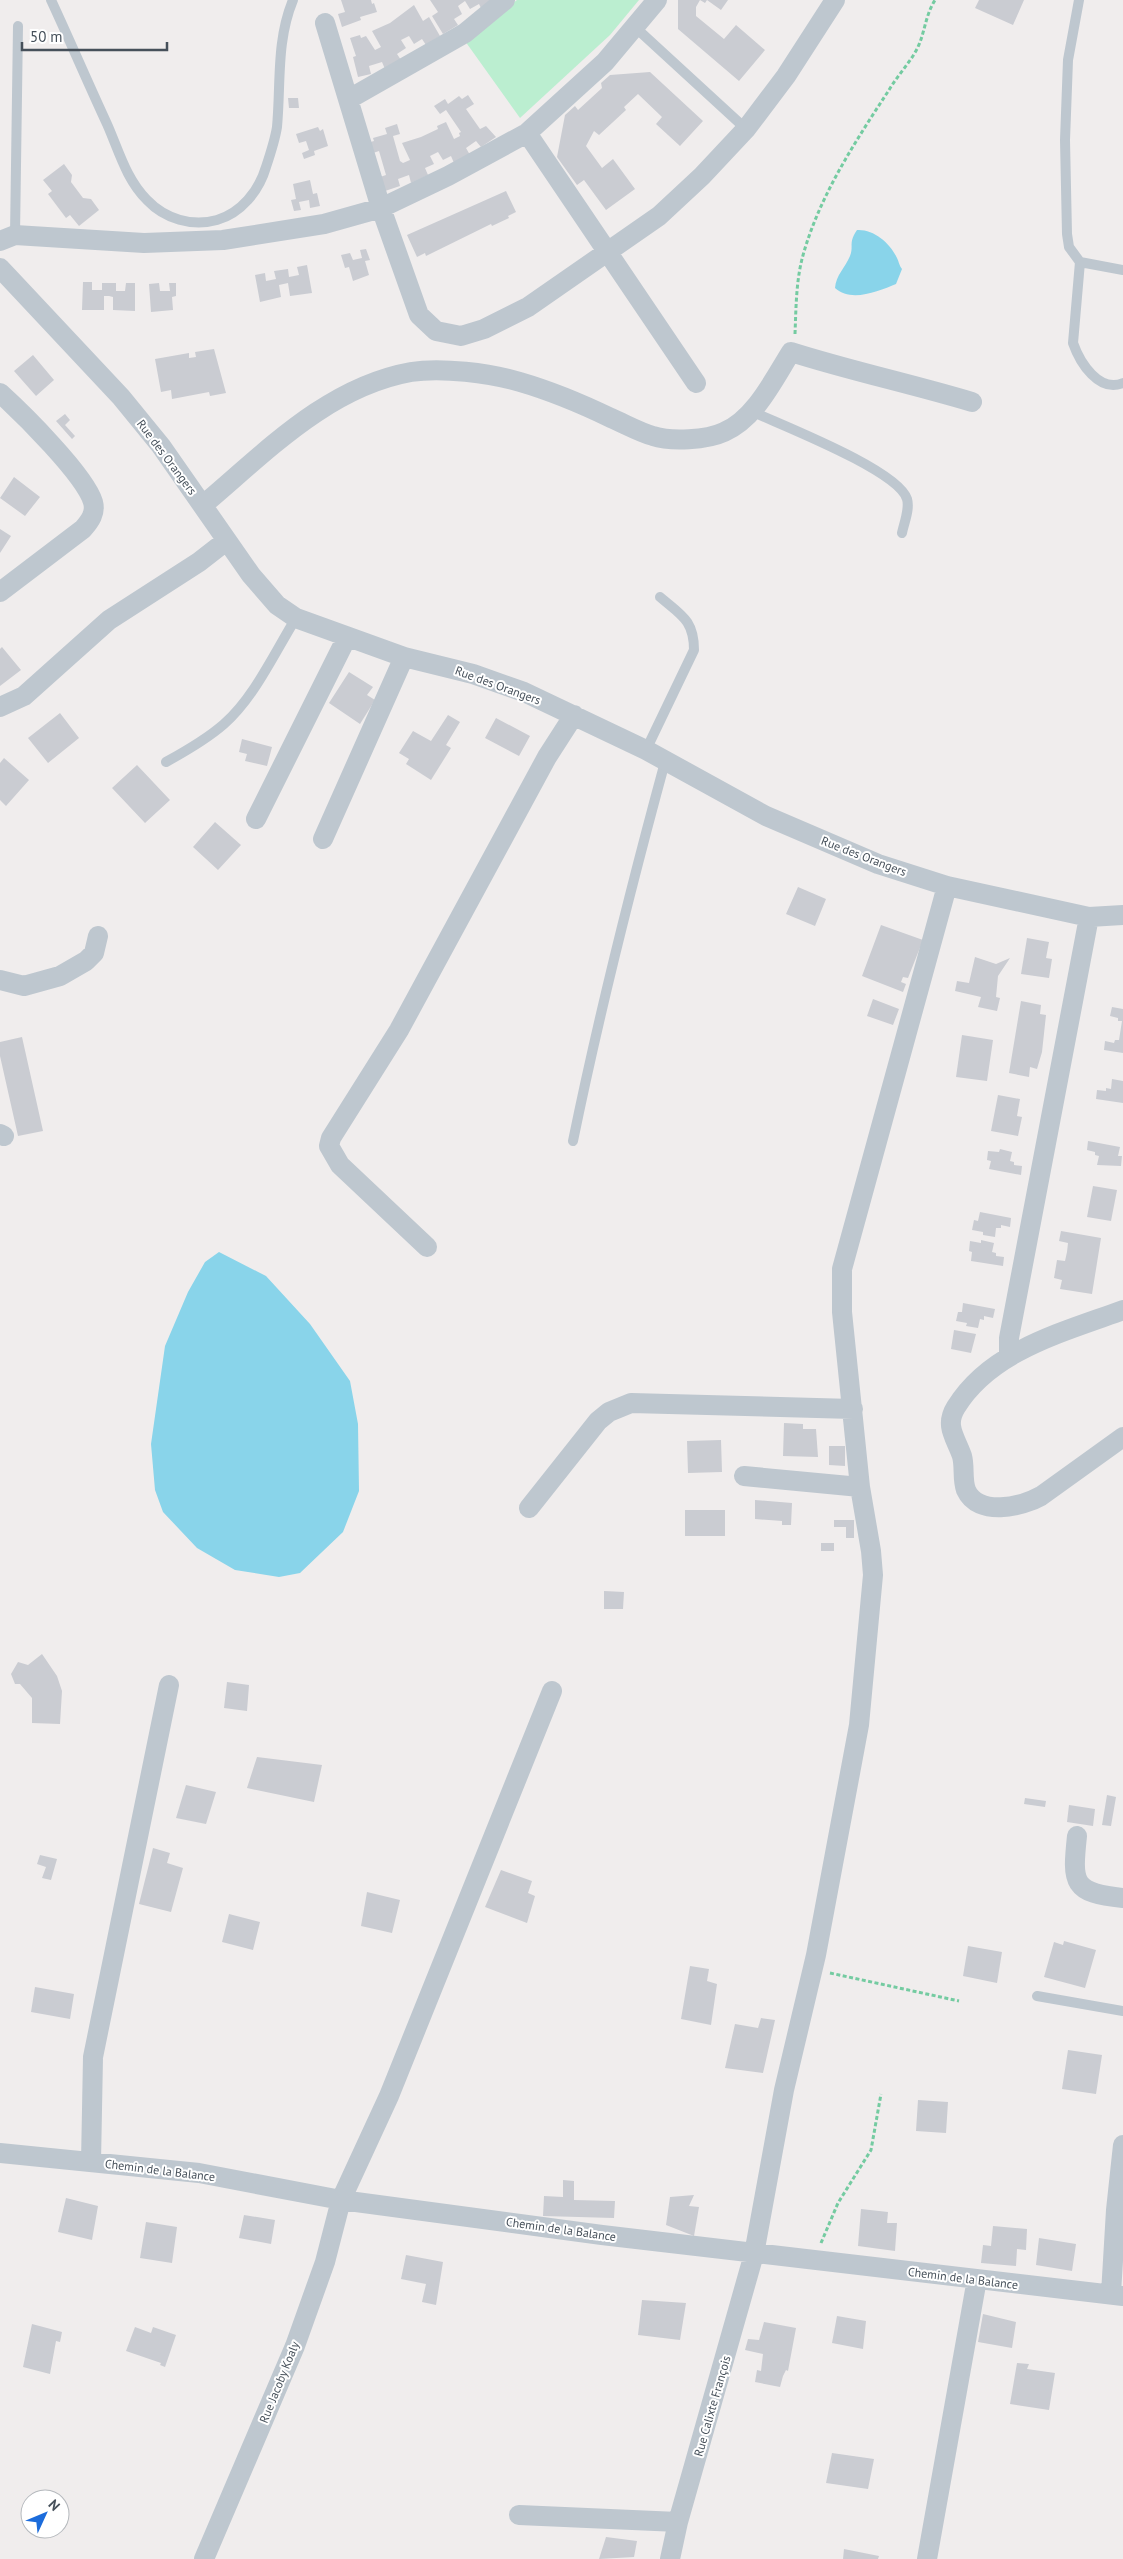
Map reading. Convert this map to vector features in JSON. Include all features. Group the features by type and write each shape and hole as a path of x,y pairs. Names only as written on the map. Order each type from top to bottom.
{"street":[{"path":"349,99 465,33 505,0"},
{"path":"7,238 144,243 224,240 324,224 381,208 448,176 526,133 605,62 636,28 657,0"},
{"path":"324,23 349,99 381,208 419,315 436,331 448,335 461,336 484,329 528,307 608,254 659,216 702,176 746,129 786,76 835,0"},
{"path":"526,133 696,383"},
{"name":"Rue des Orangers","path":"0,268 121,397 150,432 203,505 226,541 265,592 278,605 296,618 404,657 473,674 524,692 646,750 766,816 878,864 948,886 1089,917 1123,916"},
{"path":"203,505 314,412 378,380 411,372 454,372 519,382 587,407 654,437 709,438 725,432 751,411 790,352 852,371 910,384 972,402"},
{"path":"0,394 27,417 84,484 94,502 93,516 83,529 0,592"},
{"path":"0,707 24,696 109,620 199,562 226,541"},
{"path":"256,820 347,637"},
{"path":"324,839 404,657"},
{"path":"427,1246 340,1165 329,1146 331,1138 399,1030 547,757 574,715"},
{"name":"Rue Calixte François","path":"670,2559 678,2522 754,2254 784,2090 813,1969 859,1725 872,1575 871,1551 860,1487 842,1312 842,1269 948,886"},
{"path":"1009,1356 1009,1338 1089,917"},
{"path":"0,980 24,986 60,976 86,961 94,953 98,936"},
{"path":"1123,1310 1009,1356 976,1382 951,1416 950,1427 963,1461 966,1489 969,1496 977,1502 1007,1508 1026,1505 1123,1437"},
{"path":"530,1508 598,1421 609,1412 631,1403 784,1409 853,1409"},
{"path":"744,1476 860,1487"},
{"path":"91,2162 93,2057 169,1685"},
{"name":"Rue Jacoby Koaly","path":"204,2559 295,2346 325,2262 341,2200 389,2096 552,1690"},
{"path":"1077,1836 1074,1868 1076,1881 1083,1888 1098,1894 1123,1898"},
{"path":"1117,2295 1116,2210 1123,2145"},
{"name":"Chemin de la Balance","path":"0,2153 199,2173 341,2200 754,2254 1117,2295"},
{"path":"927,2559 977,2279"},
{"path":"519,2515 678,2522"}],"lane":[{"path":"51,0 116,145 126,174 148,201 173,219 191,222 211,221 226,217 239,210 260,183 277,127 281,44 293,0"},
{"path":"1079,0 1068,60 1065,140 1067,234 1069,247 1080,262 1073,343 1077,354 1103,383 1112,386 1123,383"},
{"path":"7,238 18,26"},
{"path":"636,28 746,129"},
{"path":"1080,262 1123,270"},
{"path":"751,411 878,470 898,485 907,498 908,509 902,533"},
{"path":"646,750 694,650 694,633 686,619 660,597"},
{"path":"166,762 190,749 224,724 243,704 296,618"},
{"path":"573,1141 590,1056 630,892 665,762"},
{"path":"1037,1996 1123,2011"}],"path":[{"path":"790,352 795,333 795,308 802,258 823,205 833,182 889,89 916,50 929,10 935,0"},
{"path":"813,1969 959,2001"},
{"path":"818,2261 822,2240 838,2203 871,2150 882,2094"}],"green space":[{"path":"517,0 639,0 610,35 520,118 465,41"}],"water":[{"path":"857,230 875,234 886,242 894,252 902,269 896,284 857,295 849,295 835,288 839,275 850,256 852,241"},
{"path":"219,1252 266,1276 310,1324 350,1381 358,1424 359,1491 343,1532 300,1573 279,1577 235,1570 197,1548 163,1512 155,1490 151,1444 165,1346 188,1292 205,1262"}],"building":[{"path":"341,0 371,0 377,12 360,17 361,20 342,27 338,14 345,12"},
{"path":"430,0 498,0 482,10 479,4 470,9 465,1 458,6 462,14 454,19 458,25 443,34 432,16 438,12"},
{"path":"678,0 700,0 696,7 696,16 724,39 736,25 765,50 739,81 678,29"},
{"path":"707,0 728,0 721,10"},
{"path":"979,0 1024,0 1013,25 975,8"},
{"path":"414,5 423,21 429,17 440,36 426,45 422,39 414,44 409,36 401,40 406,48 397,54 401,60 385,69 382,62 369,66 371,74 358,77 353,57 356,56 350,38 360,35 361,38 366,36 375,50 381,47 372,31 390,23"},
{"path":"650,72 703,121 680,146 656,124 662,117 638,94 624,107 626,110 599,135 594,131 586,146 602,168 613,159 635,189 606,210 584,180 577,185 557,157 565,115 575,106 578,110 602,88 601,83 610,75"},
{"path":"468,95 474,104 466,109 480,129 486,126 496,137 481,147 476,141 466,148 470,155 454,163 451,156 443,160 438,152 430,156 434,164 425,168 428,175 411,183 409,175 398,179 400,186 382,192 380,177 386,175 379,151 370,154 367,143 374,141 373,138 387,134 385,128 397,124 400,134 393,136 400,161 403,163 410,160 402,143 438,129 437,126 446,122 454,139 460,136 459,133 461,132 446,110 440,114 434,106 445,99 448,104 459,96 462,99"},
{"path":"288,98 298,98 299,108 289,108"},
{"path":"318,127 320,131 323,129 328,146 314,151 315,155 304,159 302,153 309,150 306,141 299,143 296,134"},
{"path":"64,164 72,175 71,182 83,198 91,199 99,210 79,226 70,215 66,218 48,194 52,191 43,180"},
{"path":"310,180 313,194 317,193 320,206 310,208 309,200 299,202 301,210 294,211 291,200 296,199 293,184"},
{"path":"506,191 516,212 508,216 509,218 492,226 491,224 426,256 425,253 417,257 407,235"},
{"path":"366,249 370,260 365,261 369,275 353,281 349,267 345,268 341,255 350,253 353,260 362,258 360,250"},
{"path":"307,265 312,293 290,296 288,283 279,285 281,297 260,302 255,275 265,273 266,281 276,279 274,271 288,269 289,277 299,275 297,267"},
{"path":"83,282 92,282 92,290 102,290 102,283 116,283 116,291 125,291 126,283 135,283 135,311 113,310 113,297 109,296 104,296 104,310 82,310"},
{"path":"159,283 160,291 170,291 169,283 176,283 176,296 172,297 173,310 151,312 149,284"},
{"path":"214,349 226,393 210,396 209,392 172,399 171,390 161,392 155,359 189,353 189,358 196,357 195,352"},
{"path":"33,355 54,380 36,396 14,371"},
{"path":"65,414 70,420 65,425 75,436 72,439 56,421"},
{"path":"14,477 40,497 25,516 0,498"},
{"path":"0,529 11,536 0,553"},
{"path":"2,647 21,670 0,686 0,649"},
{"path":"349,672 373,687 367,695 375,700 360,724 329,703"},
{"path":"60,713 79,738 48,763 28,738"},
{"path":"448,715 460,722 446,745 451,748 431,780 406,764 409,759 399,753 413,731 431,741"},
{"path":"496,718 530,736 519,756 485,738"},
{"path":"242,739 272,747 267,766 245,761 247,754 239,752"},
{"path":"4,758 29,780 6,806 0,800 0,763"},
{"path":"137,765 170,800 145,823 112,788"},
{"path":"215,822 241,845 218,870 193,847"},
{"path":"798,887 826,899 815,926 786,914"},
{"path":"881,925 923,940 908,978 903,977 901,982 906,984 903,992 862,976"},
{"path":"1027,938 1049,942 1046,958 1052,959 1049,978 1021,974"},
{"path":"975,957 996,964 1010,958 998,976 996,997 1000,998 997,1011 978,1007 981,997 955,991 957,981 969,983"},
{"path":"873,999 899,1009 893,1025 867,1016"},
{"path":"1021,1001 1041,1005 1040,1014 1046,1015 1042,1052 1037,1069 1030,1067 1029,1077 1009,1073"},
{"path":"1112,1007 1123,1009 1123,1053 1104,1050 1105,1041 1114,1043 1115,1040 1119,1040 1122,1021 1118,1021 1118,1018 1110,1016"},
{"path":"962,1035 993,1040 987,1081 956,1077"},
{"path":"22,1037 43,1131 18,1136 0,1056 0,1042"},
{"path":"1112,1079 1123,1081 1123,1103 1096,1099 1097,1090 1106,1091 1106,1088 1111,1089"},
{"path":"998,1095 1020,1099 1017,1116 1022,1117 1018,1136 991,1131"},
{"path":"1088,1141 1120,1147 1118,1156 1122,1156 1121,1166 1097,1165 1099,1156 1095,1155 1095,1152 1087,1150"},
{"path":"1000,1149 1012,1152 1010,1161 1014,1162 1014,1165 1022,1166 1021,1175 989,1169 991,1161 987,1160 988,1151 999,1152"},
{"path":"1093,1186 1117,1190 1111,1221 1087,1217"},
{"path":"980,1212 1011,1218 1010,1227 1001,1225 1001,1228 996,1228 995,1237 983,1235 983,1232 972,1230 974,1220 978,1221"},
{"path":"1061,1231 1101,1238 1092,1294 1060,1289 1062,1280 1054,1278 1057,1260 1065,1261 1067,1252 1068,1243 1059,1241"},
{"path":"981,1240 994,1243 992,1252 996,1253 996,1256 1004,1257 1003,1266 971,1261 970,1241 981,1243"},
{"path":"963,1303 995,1309 993,1318 984,1316 984,1320 980,1319 978,1328 966,1326 967,1323 956,1321 958,1312 962,1312"},
{"path":"954,1330 976,1334 971,1353 951,1349"},
{"path":"784,1423 803,1424 803,1429 816,1429 818,1457 783,1456"},
{"path":"721,1440 722,1472 688,1473 687,1441"},
{"path":"829,1446 845,1446 845,1466 829,1465"},
{"path":"755,1500 792,1503 791,1525 782,1525 782,1521 755,1519"},
{"path":"685,1510 725,1510 725,1536 685,1536"},
{"path":"834,1520 854,1520 854,1538 846,1538 846,1527 834,1527"},
{"path":"821,1543 834,1543 834,1551 821,1551"},
{"path":"604,1591 624,1592 623,1609 604,1609"},
{"path":"42,1654 57,1676 62,1691 60,1724 32,1723 32,1698 20,1684 15,1684 11,1674 18,1662 28,1665"},
{"path":"227,1682 249,1685 247,1711 224,1708"},
{"path":"257,1757 322,1765 314,1802 247,1788"},
{"path":"186,1785 216,1792 206,1824 176,1818"},
{"path":"1107,1795 1116,1797 1111,1826 1102,1825"},
{"path":"1025,1798 1046,1801 1045,1807 1024,1804"},
{"path":"1069,1805 1095,1809 1093,1826 1067,1822"},
{"path":"153,1848 170,1853 167,1863 183,1868 171,1912 139,1904"},
{"path":"40,1855 57,1859 51,1880 42,1878 46,1867 37,1864"},
{"path":"501,1870 532,1881 528,1893 535,1896 527,1923 485,1907"},
{"path":"367,1892 400,1900 392,1933 361,1926"},
{"path":"229,1914 260,1922 253,1950 222,1942"},
{"path":"1064,1941 1096,1950 1085,1988 1044,1977 1054,1942 1063,1945"},
{"path":"968,1946 1002,1952 997,1983 963,1976"},
{"path":"690,1966 709,1969 707,1981 717,1984 711,2025 681,2019"},
{"path":"35,1987 74,1994 70,2019 31,2012"},
{"path":"761,2018 775,2020 763,2073 725,2068 735,2024 758,2028"},
{"path":"1068,2050 1102,2055 1096,2094 1062,2089"},
{"path":"918,2100 948,2102 946,2133 916,2131"},
{"path":"563,2180 574,2181 574,2200 615,2201 614,2218 543,2216 544,2196 563,2197"},
{"path":"694,2195 689,2206 699,2207 694,2236 666,2225 670,2197"},
{"path":"66,2198 98,2206 92,2240 58,2232"},
{"path":"861,2209 888,2212 887,2223 897,2223 895,2251 858,2246"},
{"path":"244,2215 275,2220 271,2244 239,2238"},
{"path":"146,2222 177,2227 172,2263 140,2258"},
{"path":"993,2226 1027,2229 1026,2250 1017,2249 1016,2266 981,2263 983,2245 991,2246"},
{"path":"1039,2238 1076,2244 1072,2271 1036,2265"},
{"path":"406,2255 443,2262 436,2305 422,2302 426,2284 401,2279"},
{"path":"642,2300 686,2303 680,2340 638,2335"},
{"path":"983,2314 1016,2322 1012,2348 978,2342"},
{"path":"837,2316 866,2321 863,2349 832,2343"},
{"path":"764,2322 796,2328 788,2371 786,2370 783,2376 780,2387 755,2382 757,2370 761,2371 763,2354 745,2350 748,2339 759,2340"},
{"path":"32,2324 62,2332 60,2342 56,2341 50,2374 23,2367"},
{"path":"135,2327 151,2333 153,2327 176,2335 165,2367 160,2365 161,2363 126,2351"},
{"path":"1017,2363 1029,2364 1027,2369 1055,2373 1049,2410 1010,2404"},
{"path":"832,2453 874,2459 868,2489 826,2483"},
{"path":"606,2537 637,2541 634,2557 599,2559"},
{"path":"844,2549 879,2556 878,2559 843,2559"}]}
